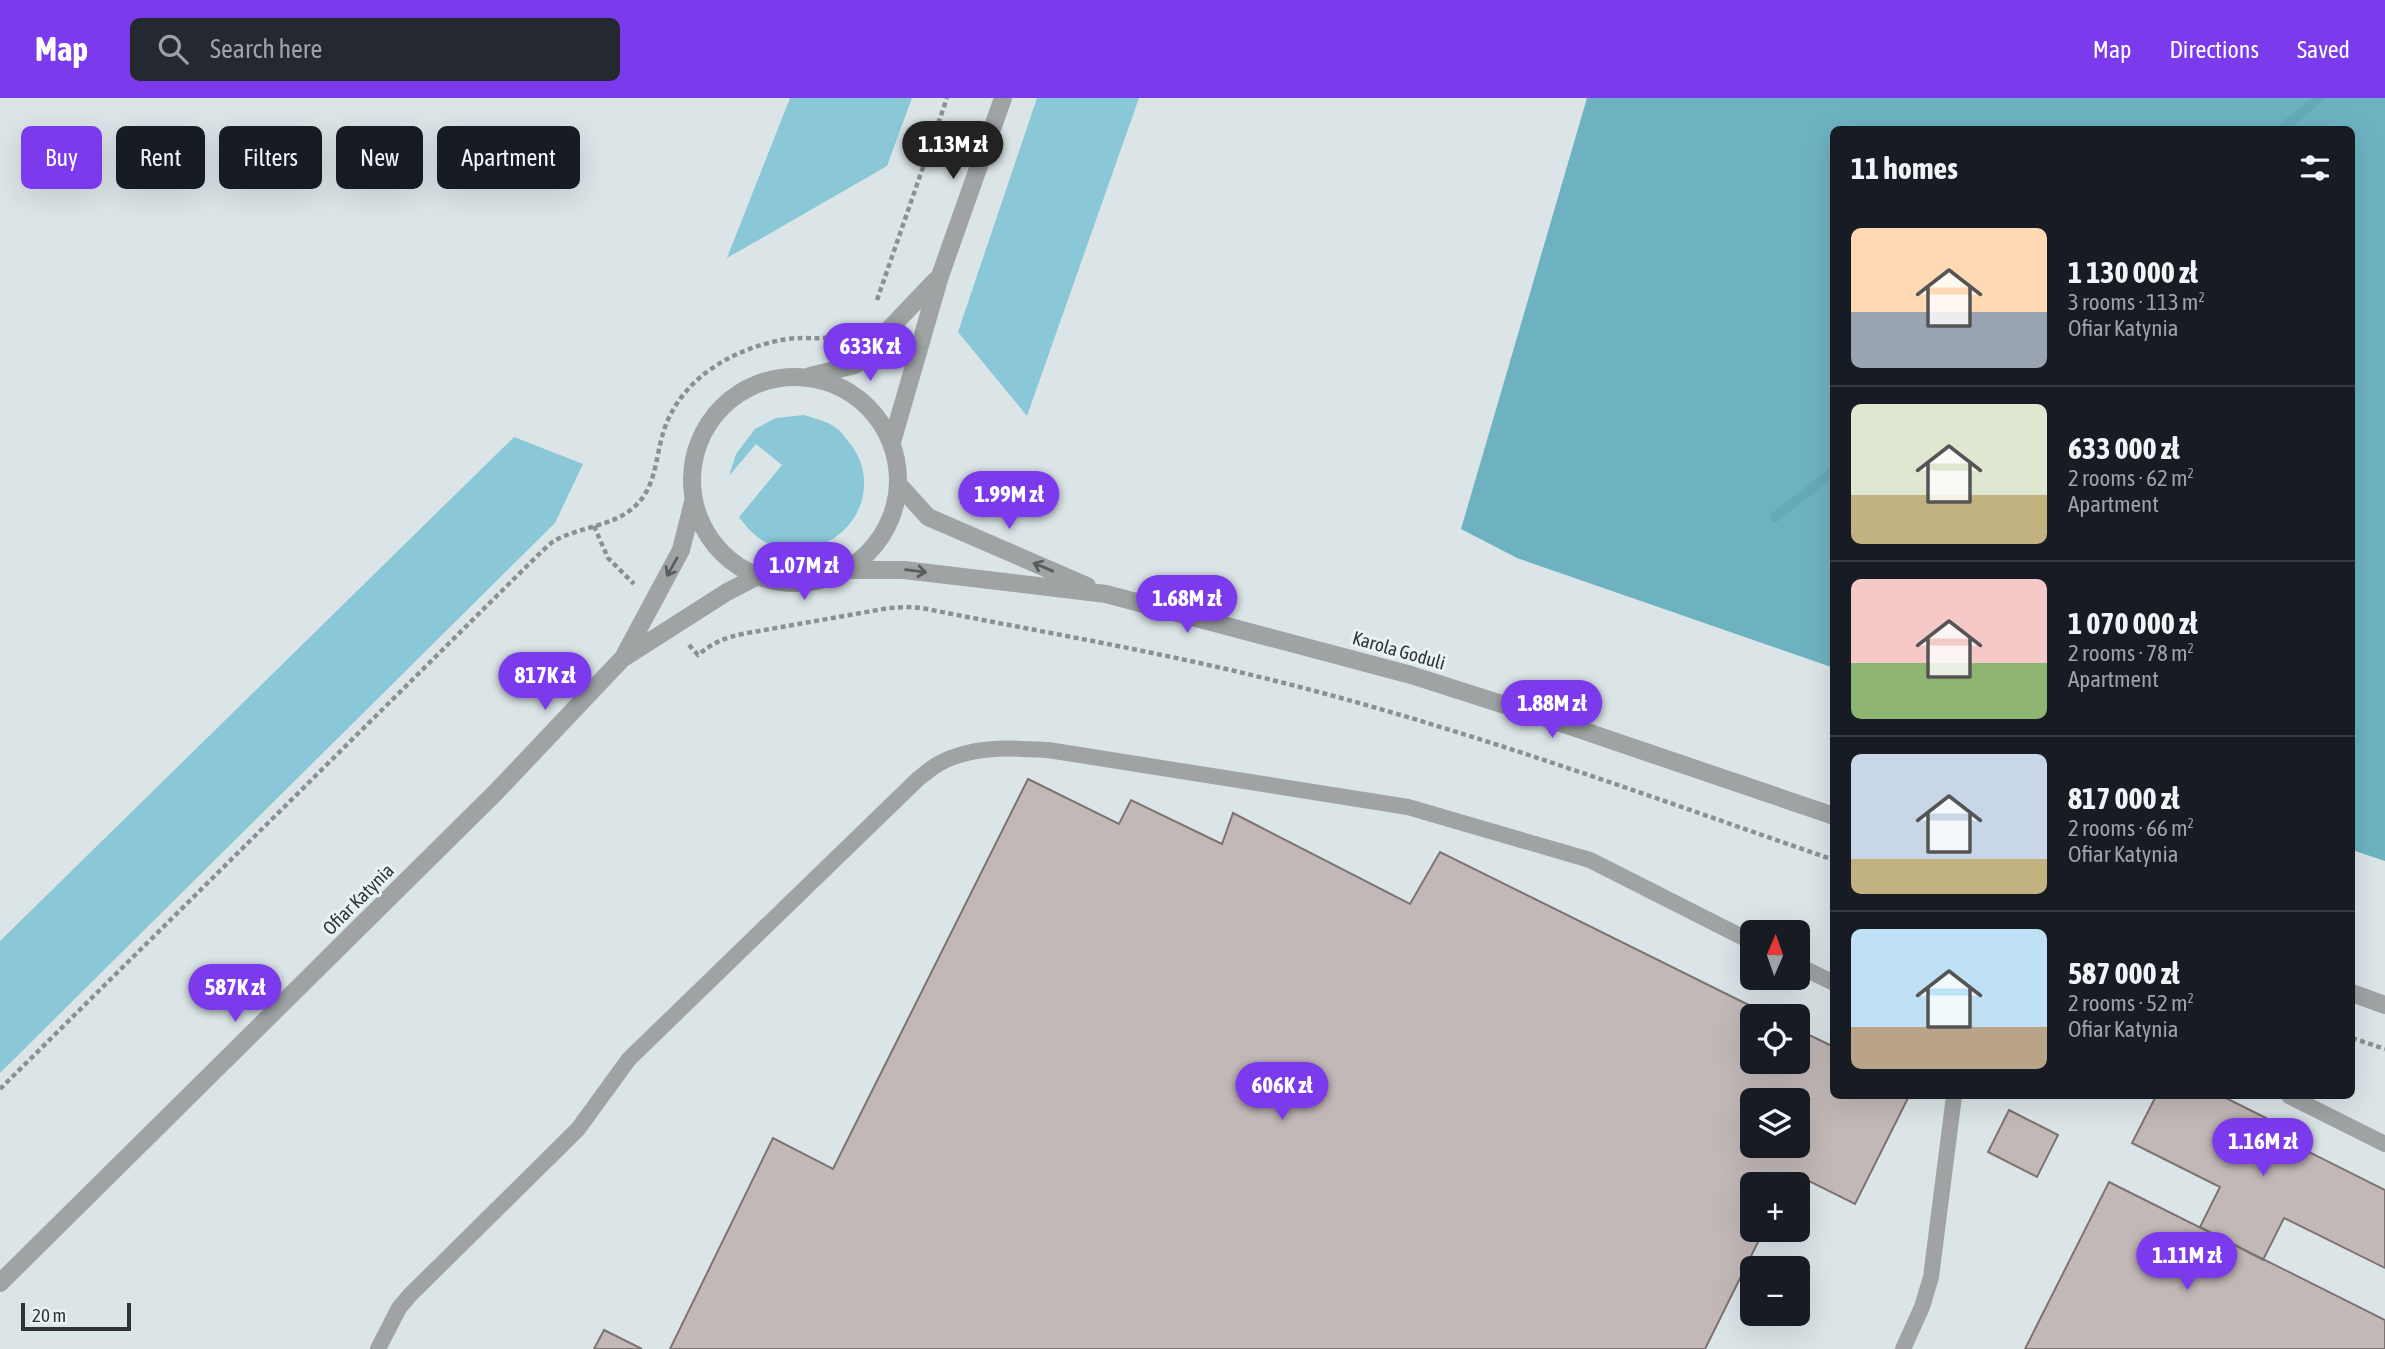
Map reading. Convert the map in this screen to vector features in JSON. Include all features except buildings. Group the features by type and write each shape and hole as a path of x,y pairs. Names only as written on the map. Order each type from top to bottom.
{"street":[{"path":"892,442 940,276 1003,98"},
{"path":"806,377 855,365 940,276"},
{"path":"778,377 806,377 837,384 864,402 881,420 892,442 899,485 895,511 884,534 868,554 848,570 818,582 787,584 757,577 721,553 704,530 693,502 691,474 696,447 709,422 727,401 751,386 778,377"},
{"name":"Karola Goduli","path":"899,485 928,517 1106,594"},
{"name":"Ofiar Katynia","path":"622,659 681,550 693,502"},
{"name":"Karola Goduli","path":"848,570 904,570 1106,594 1411,675 1830,815"},
{"name":"Ofiar Katynia","path":"0,1283 496,792 622,659 727,592 757,577"},
{"path":"2355,994 2385,1005"}],"lane":[{"path":"378,1349 388,1326 410,1295 578,1129 629,1059 918,779 938,763 960,755 990,748 1048,750 1408,807 1590,860 1740,936"},
{"path":"1810,972 1830,982"},
{"path":"1903,1349 1922,1307 1931,1277 1954,1099"},
{"path":"2295,1099 2385,1144"}],"path":[{"path":"870,310 877,302 947,98"},
{"path":"0,1089 538,555 553,542 622,516 634,508 654,478 659,447 669,416 690,387 717,363 738,352 790,339 830,339 850,331"},
{"path":"594,526 608,558 632,582"},
{"path":"684,639 698,655 723,638 742,634 889,608 922,608 1280,682 1531,756 1830,859"},
{"path":"2355,1039 2385,1049"}],"shaded area":[{"path":"790,98 912,98 887,166 727,258"},
{"path":"1037,98 1139,98 1027,416 958,332"},
{"path":"1587,98 2385,98 2385,861 2355,851 2355,126 1830,126 1830,667 1517,558 1461,529"},
{"path":"804,415 834,426 852,446 861,465 864,483 861,502 854,518 842,532 826,543 808,548 774,546 757,537 739,517 782,465 756,444 729,476 736,454 755,429 776,418"},
{"path":"514,437 583,464 555,523 0,1073 0,941"}],"waterway":[{"path":"2286,126 2319,98"},
{"path":"1775,517 1830,474"}]}
